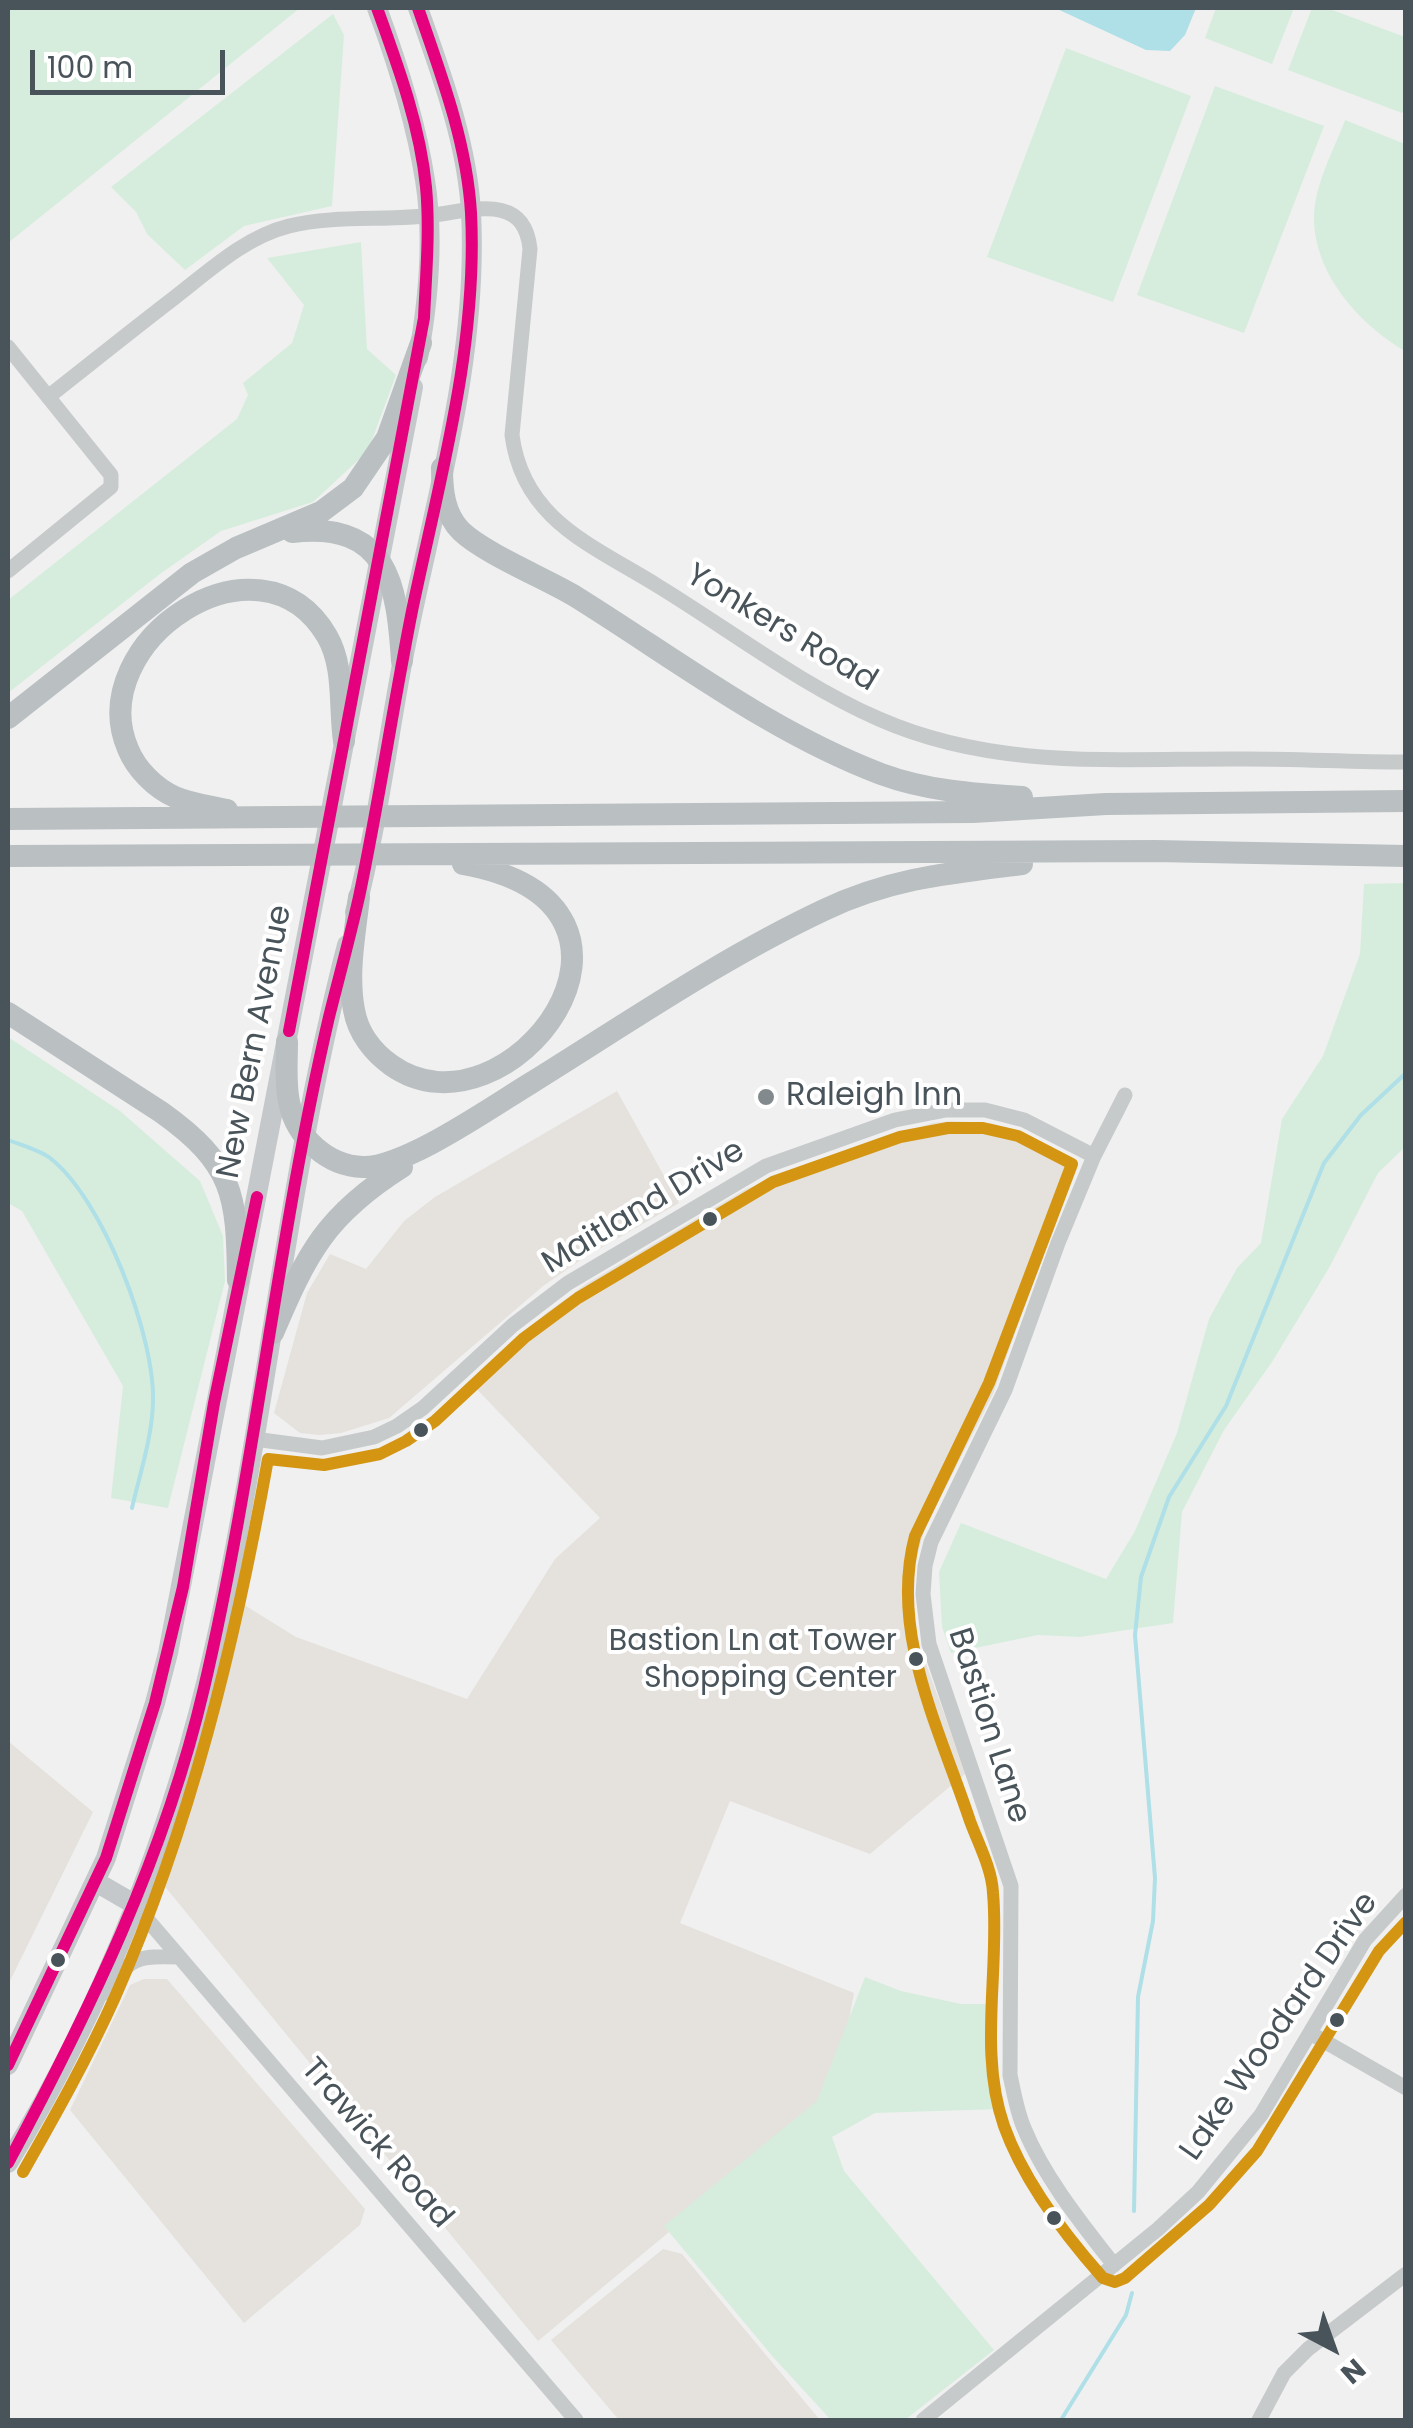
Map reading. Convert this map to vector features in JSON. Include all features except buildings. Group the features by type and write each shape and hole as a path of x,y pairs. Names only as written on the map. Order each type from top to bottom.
{"highway":[{"path":"8,718 54,685 172,586 236,548 321,512 362,478 387,438 421,343"},
{"path":"442,468 448,512 467,536 576,597 797,736 879,773 922,787 1106,804"},
{"path":"269,534 330,530 361,544 379,560 394,590 402,661"},
{"path":"264,818 176,797 151,780 132,760 119,718 122,691 132,665 169,622 198,602 224,591 254,589 282,596 296,605 320,626 334,651 344,741"},
{"path":"8,820 960,812 1106,804 1406,801"},
{"path":"272,1333 302,1266 333,1221 366,1190 476,1117 740,955 827,908 917,876 1032,863 1087,851"},
{"path":"8,856 1087,851 1406,856"},
{"path":"360,897 352,960 353,1008 362,1034 384,1060 406,1075 431,1084 464,1082 499,1066 536,1038 562,1004 572,975 572,946 554,907 538,891 510,876 406,854"},
{"path":"8,1013 161,1112 207,1151 233,1196 238,1280"},
{"path":"287,1042 288,1098 306,1139 345,1165 370,1167 397,1160 476,1117"}],"main road":[{"name":"New Bern Avenue","path":"8,2163 84,2018 134,1904 170,1806 203,1693 254,1440 279,1274 332,1001 360,897 402,661 442,468 468,326 471,210 459,138 418,8"},
{"name":"New Bern Avenue","path":"8,2065 96,1882 117,1828 168,1653 421,343 428,216 426,182 380,15"},
{"path":"96,1882 134,1904"}],"street":[{"name":"Yonkers Road","path":"48,397 224,259 252,241 288,226 471,210 506,211 520,219 528,232 529,270 512,435 516,462 537,502 585,540 848,704 940,742 1022,758 1406,762"},
{"path":"8,347 111,475 110,487 8,571"},
{"name":"Bastion Lane","path":"1114,2266 1057,2185 1024,2128 1010,2076 1011,1886 930,1644 923,1594 931,1542 1005,1390 1058,1243 1094,1156 1126,1095"},
{"name":"Maitland Drive","path":"254,1440 322,1448 374,1438 423,1408 513,1326 568,1283 766,1166 895,1120 946,1110 985,1110 1024,1120 1094,1156"},
{"name":"Lake Woodard Drive","path":"923,2420 1174,2216 1221,2167 1260,2115 1365,1940 1406,1894"},
{"name":"Trawick Road","path":"134,1904 576,2420"},
{"path":"84,2018 102,2001 130,1962 142,1957 180,1957"},
{"path":"1310,2033 1406,2088"},
{"path":"1258,2420 1291,2366 1406,2274"}],"shaded area":[{"path":"617,1091 679,1203 543,1286 389,1418 341,1433 319,1435 300,1433 274,1413 307,1293 330,1254 366,1269 404,1221 435,1197"},
{"path":"932,1123 991,1123 1013,1129 1063,1153 1074,1164 993,1394 925,1528 911,1577 915,1634 966,1773 870,1854 730,1801 680,1923 854,1993 835,2094 538,2341 162,1883 159,1868 198,1762 241,1603 296,1637 467,1699 555,1559 600,1518 470,1382 545,1314 586,1284 746,1189 828,1157"},
{"path":"8,1741 93,1812 8,1985"},
{"path":"144,1979 167,1979 365,2209 360,2225 244,2323 70,2110 130,1985"},
{"path":"663,2249 682,2254 820,2420 619,2420 551,2340"}],"green space":[{"path":"8,8 300,8 8,243"},
{"path":"1216,8 1294,8 1272,64 1205,38"},
{"path":"1312,8 1327,8 1405,37 1406,105 1402,113 1288,70"},
{"path":"333,14 344,35 332,206 244,226 185,270 147,234 136,212 111,187"},
{"path":"1066,48 1191,96 1113,302 987,257"},
{"path":"1215,86 1324,126 1244,333 1137,295"},
{"path":"1345,120 1405,144 1405,351 1356,311 1330,277 1321,257 1314,216 1318,191"},
{"path":"361,242 367,349 396,375 368,451 313,502 221,531 8,693 8,600 237,419 248,395 243,383 292,343 304,305 267,258"},
{"path":"1405,883 1405,1147 1378,1173 1329,1268 1272,1362 1224,1430 1182,1512 1173,1623 1080,1637 1038,1635 951,1653 942,1627 939,1572 961,1523 1106,1579 1135,1531 1177,1433 1209,1319 1237,1268 1261,1243 1282,1119 1323,1056 1360,954 1364,884"},
{"path":"8,1037 120,1111 200,1181 223,1236 225,1281 168,1508 111,1498 123,1386 22,1211 8,1203"},
{"path":"865,1977 901,1991 961,2004 990,2004 997,2038 1000,2109 875,2113 832,2137 844,2171 994,2350 905,2420 831,2420 664,2226 817,2101"}],"water":[{"path":"1055,8 1196,8 1185,35 1170,51 1146,50"}],"waterway":[{"path":"1134,2211 1138,1997 1153,1921 1155,1878 1135,1635 1141,1577 1169,1497 1226,1406 1324,1163 1361,1115 1406,1073"},
{"path":"8,1140 46,1155 70,1178 106,1236 135,1307 145,1342 153,1402 132,1508"},
{"path":"1061,2420 1126,2315 1132,2293"}],"transit line":[{"path":"289,1031 424,318 428,219 423,164 407,96 377,8"},
{"path":"8,2163 122,1932 168,1812 204,1688 238,1521 311,1100 359,897 412,611 454,414 469,313 469,187 459,135 418,8"},
{"path":"23,2172 105,2019 166,1866 208,1733 268,1459 324,1465 380,1454 435,1421 524,1338 578,1298 773,1182 900,1137 948,1128 983,1128 1018,1136 1072,1164 989,1383 915,1536 908,1609 922,1681 992,1884 992,2069 1004,2126 1022,2167 1046,2206 1103,2278 1115,2282 1125,2278 1209,2205 1257,2151 1379,1951 1406,1922"},
{"path":"8,2065 106,1858 155,1703 183,1587 214,1403 257,1197"}],"place":[{"name":"Raleigh Inn","path":"766,1097"},
{"name":"Bastion Ln at Tower Shopping Center","path":"916,1659"}]}
